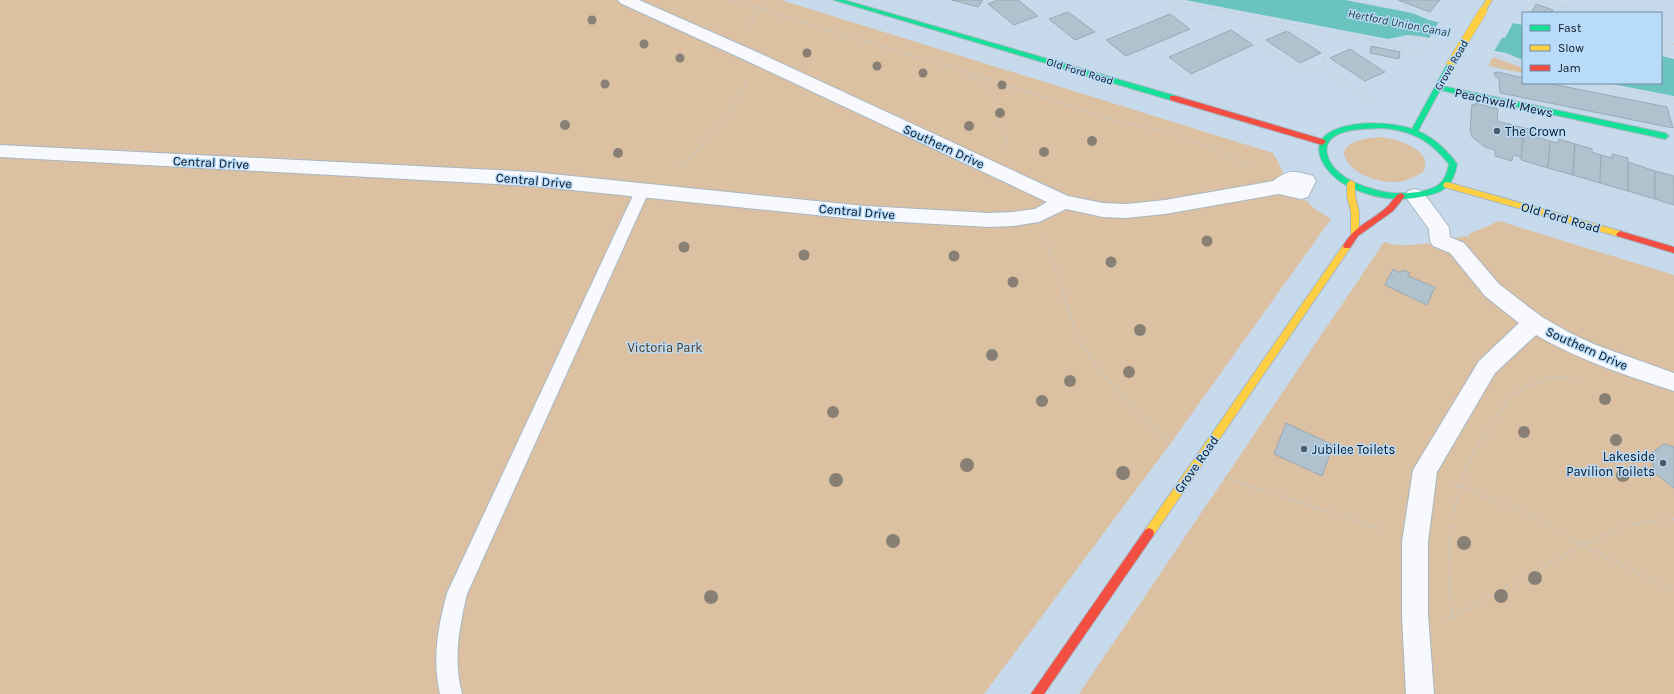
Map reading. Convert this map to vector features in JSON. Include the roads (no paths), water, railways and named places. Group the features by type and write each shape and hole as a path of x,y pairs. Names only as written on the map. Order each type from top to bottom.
{"main road":[{"name":"Old Ford Road","path":"837,0 1322,142"},
{"name":"Grove Road","path":"1415,130 1451,63 1489,0"},
{"name":"Peachwalk Mews","path":"1438,87 1665,136"},
{"path":"1398,126 1415,130 1444,151 1454,164 1452,174 1447,185 1437,190 1408,196 1374,192 1336,175 1322,155 1322,142 1332,134 1342,129 1398,126"},
{"path":"1351,183 1351,196 1355,212 1355,234"},
{"name":"Old Ford Road","path":"1447,185 1674,250"},
{"name":"Grove Road","path":"1037,694 1273,355 1355,234 1408,196"}],"street":[{"name":"Southern Drive","path":"626,0 743,52 1064,202 1103,210 1126,211 1165,207 1279,187"},
{"name":"Central Drive","path":"0,151 533,179 888,214 989,220 1013,219 1039,215 1064,202"},
{"name":"Southern Drive","path":"1408,196 1439,228 1440,241 1457,248 1492,290 1534,324 1588,351 1674,382"},
{"path":"1420,694 1415,615 1415,542 1425,470 1487,367 1534,324"}],"lane":[{"path":"451,694 446,681 446,641 457,593 649,190"}],"water":[{"name":"Hertford Union Canal","path":"1185,0 1345,0 1412,13 1429,20 1505,38 1513,23 1522,25 1522,60 1506,53 1419,36 1407,35 1388,39"},
{"path":"1662,56 1674,59 1674,96 1612,84 1662,84"}],"place":[{"name":"The Crown","path":"1497,131"},
{"name":"Jubilee Toilets","path":"1304,449"},
{"name":"Lakeside Pavilion Toilets","path":"1663,463"}],"park label":[{"name":"Victoria Park","path":"665,347"}]}
